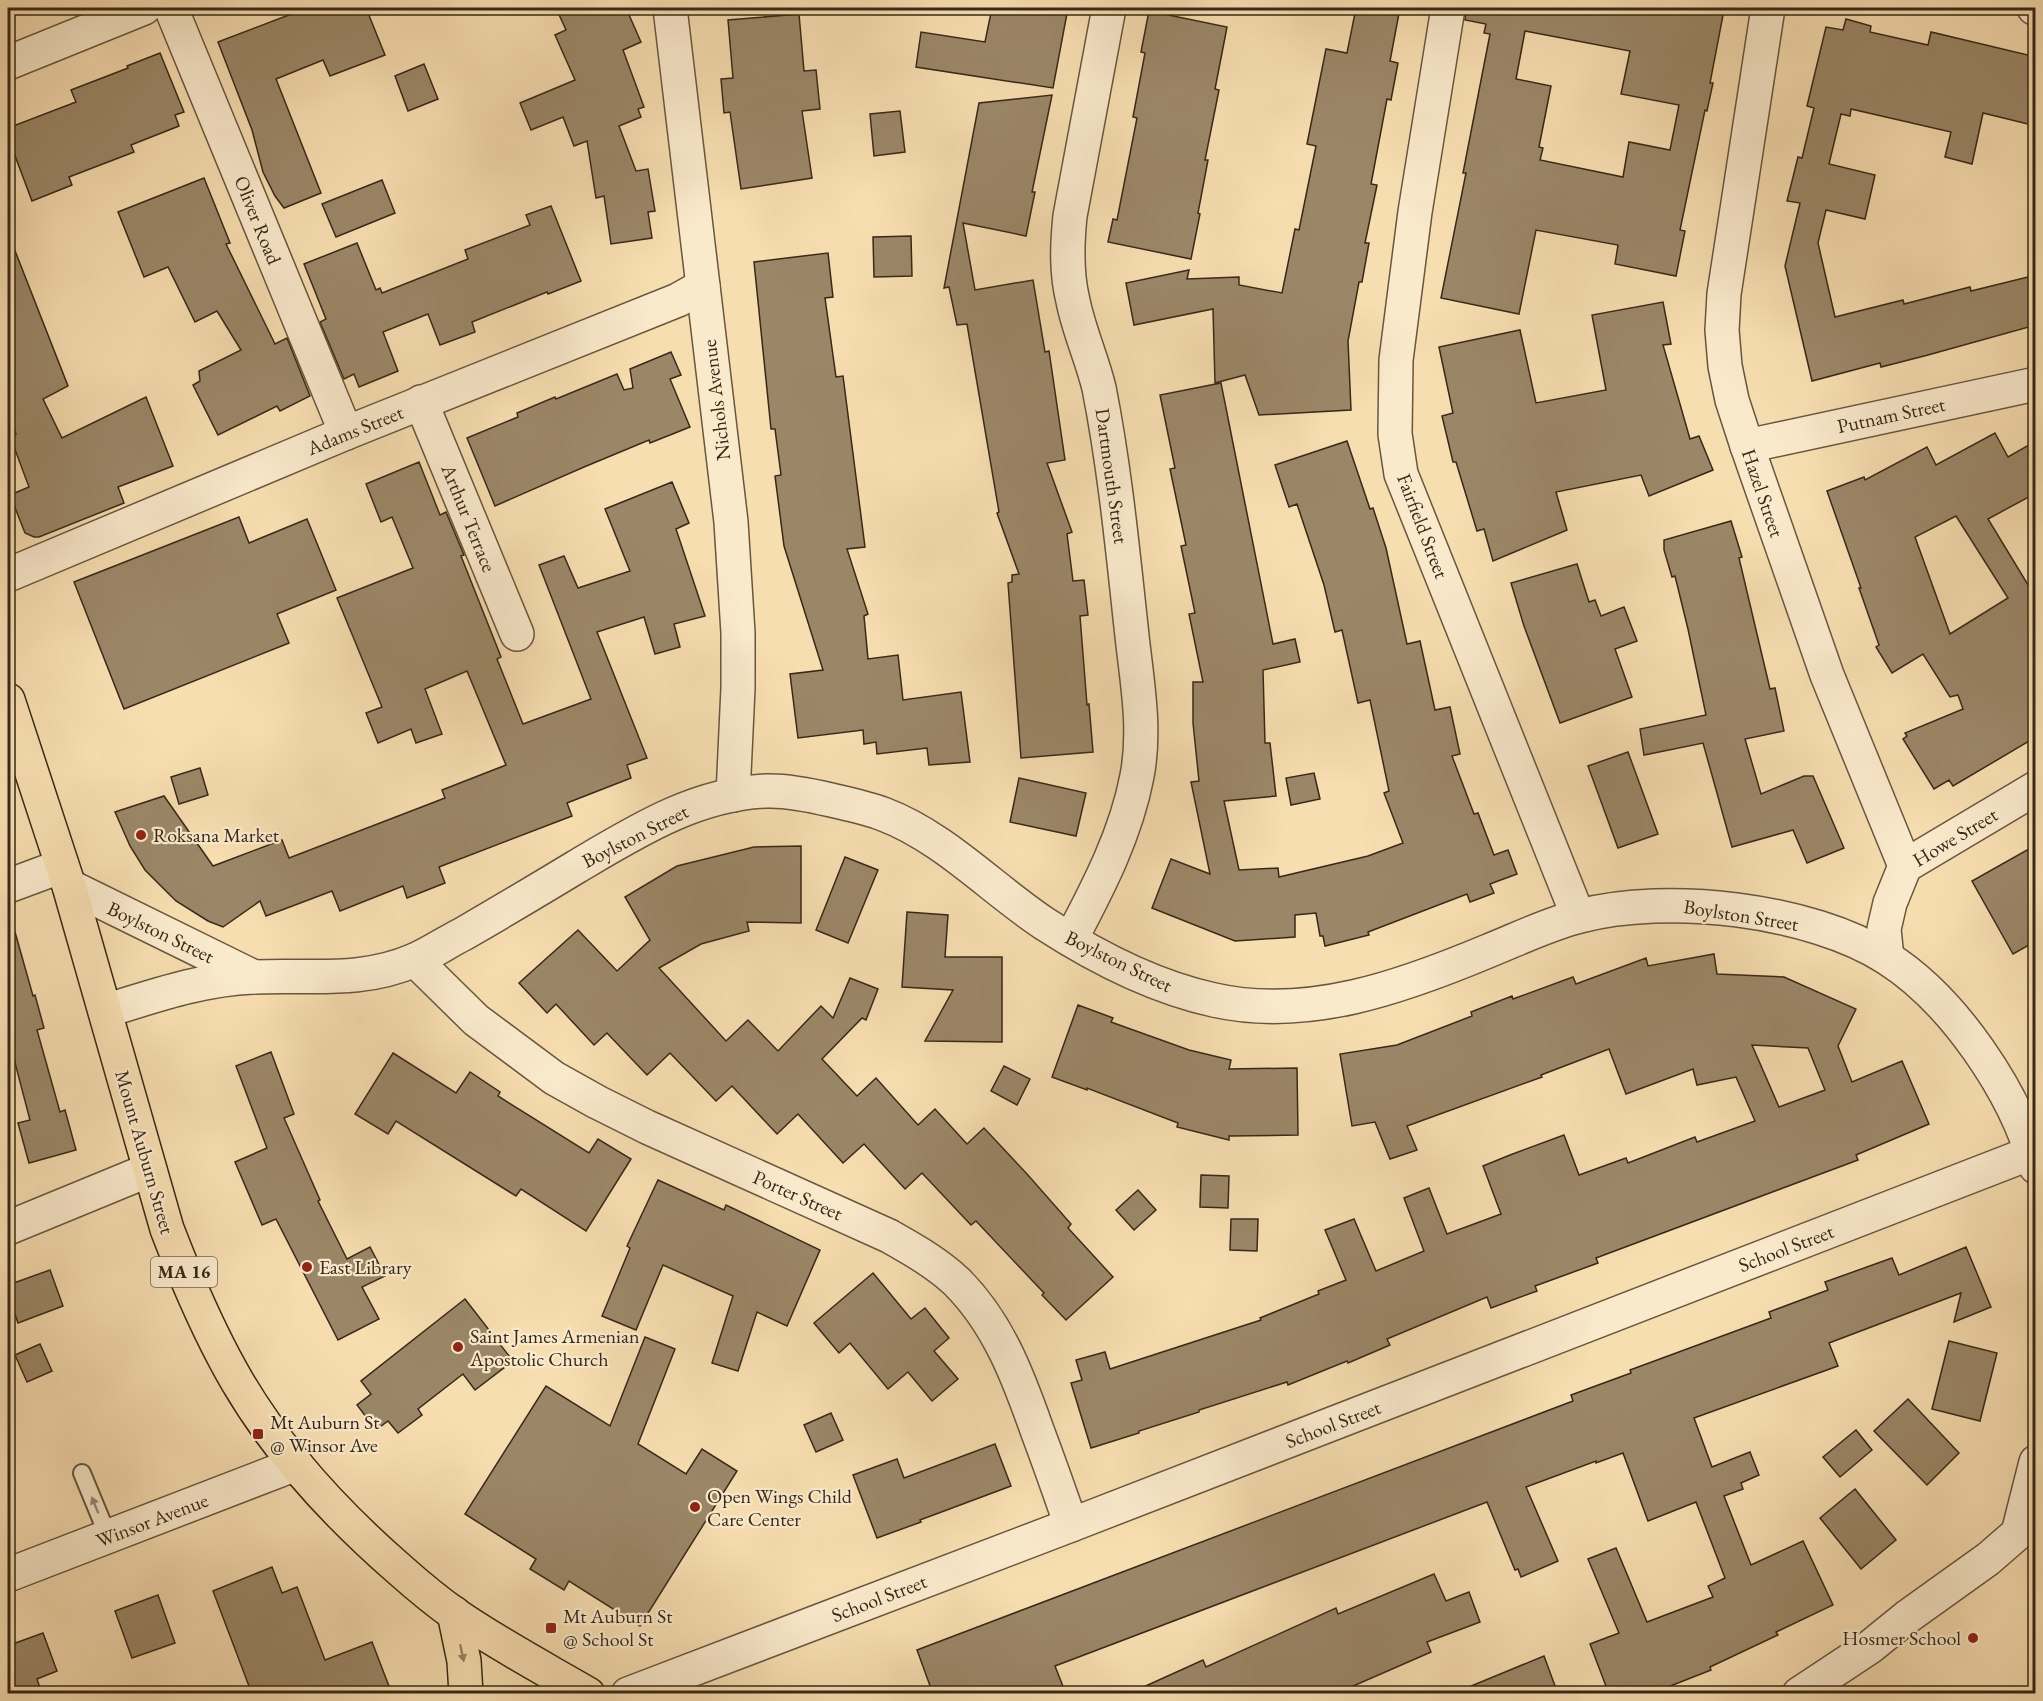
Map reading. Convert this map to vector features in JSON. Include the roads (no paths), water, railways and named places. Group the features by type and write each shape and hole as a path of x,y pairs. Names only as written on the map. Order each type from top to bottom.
{"main road":[{"name":"Mount Auburn Street","path":"8,700 65,876 167,1229 188,1283 237,1382 265,1424 296,1464 326,1501 358,1533 454,1613 494,1640 588,1694"},
{"path":"454,1613 464,1661 466,1694"}],"street":[{"path":"8,63 144,8"},
{"name":"Oliver Road","path":"171,8 346,433"},
{"name":"Nichols Avenue","path":"670,8 731,522 738,688 733,795"},
{"name":"Dartmouth Street","path":"1071,939 1114,852 1129,810 1137,773 1141,737 1126,575 1105,423 1098,386 1073,302 1068,272 1067,243 1070,216 1109,8"},
{"name":"Fairfield Street","path":"1448,8 1415,212 1396,360 1395,434 1405,486 1578,916"},
{"name":"Hazel Street","path":"1768,8 1724,294 1722,330 1725,366 1732,400 1747,446 1827,675 1905,866"},
{"name":"Adams Street","path":"8,575 421,402 678,300 703,286"},
{"name":"Putnam Street","path":"1747,446 2036,384"},
{"name":"Arthur Terrace","path":"421,402 517,634"},
{"name":"Howe Street","path":"1905,866 2036,788"},
{"name":"Boylston Street","path":"105,1011 174,990 211,982 254,977 345,977 381,971 416,960 632,834 695,805 733,795 771,790 810,795 885,814 925,835 1037,919 1118,965 1162,985 1210,999 1253,1008 1345,999 1391,988 1438,972 1578,916 1622,908 1666,904 1712,907 1802,923 1845,936 1887,958 1921,985 1952,1017 1978,1050 2004,1091 2034,1157"},
{"path":"1887,958 1884,929 1890,903 1905,866"},
{"path":"8,886 65,876"},
{"name":"Boylston Street","path":"65,876 254,977"},
{"name":"Porter Street","path":"416,960 444,991 476,1020 554,1078 647,1127 889,1236 926,1257 956,1281 982,1311 1001,1340 1018,1377 1071,1525"},
{"name":"School Street","path":"628,1694 2034,1157"},
{"path":"8,1228 149,1170"},
{"path":"1799,1694 1870,1647 1907,1617 1988,1559 2018,1533 2036,1462"},
{"name":"Winsor Avenue","path":"8,1575 296,1464"}],"lane":[{"path":"82,1473 108,1536"}],"place":[{"name":"Roksana Market","path":"141,835"},
{"name":"East Library","path":"307,1267"},
{"name":"Saint James Armenian Apostolic Church","path":"458,1347"},
{"name":"Mt Auburn St @ Winsor Ave","path":"258,1434"},
{"name":"Open Wings Child Care Center","path":"695,1507"},
{"name":"Mt Auburn St @ School St","path":"551,1628"},
{"name":"Hosmer School","path":"1973,1638"}]}
